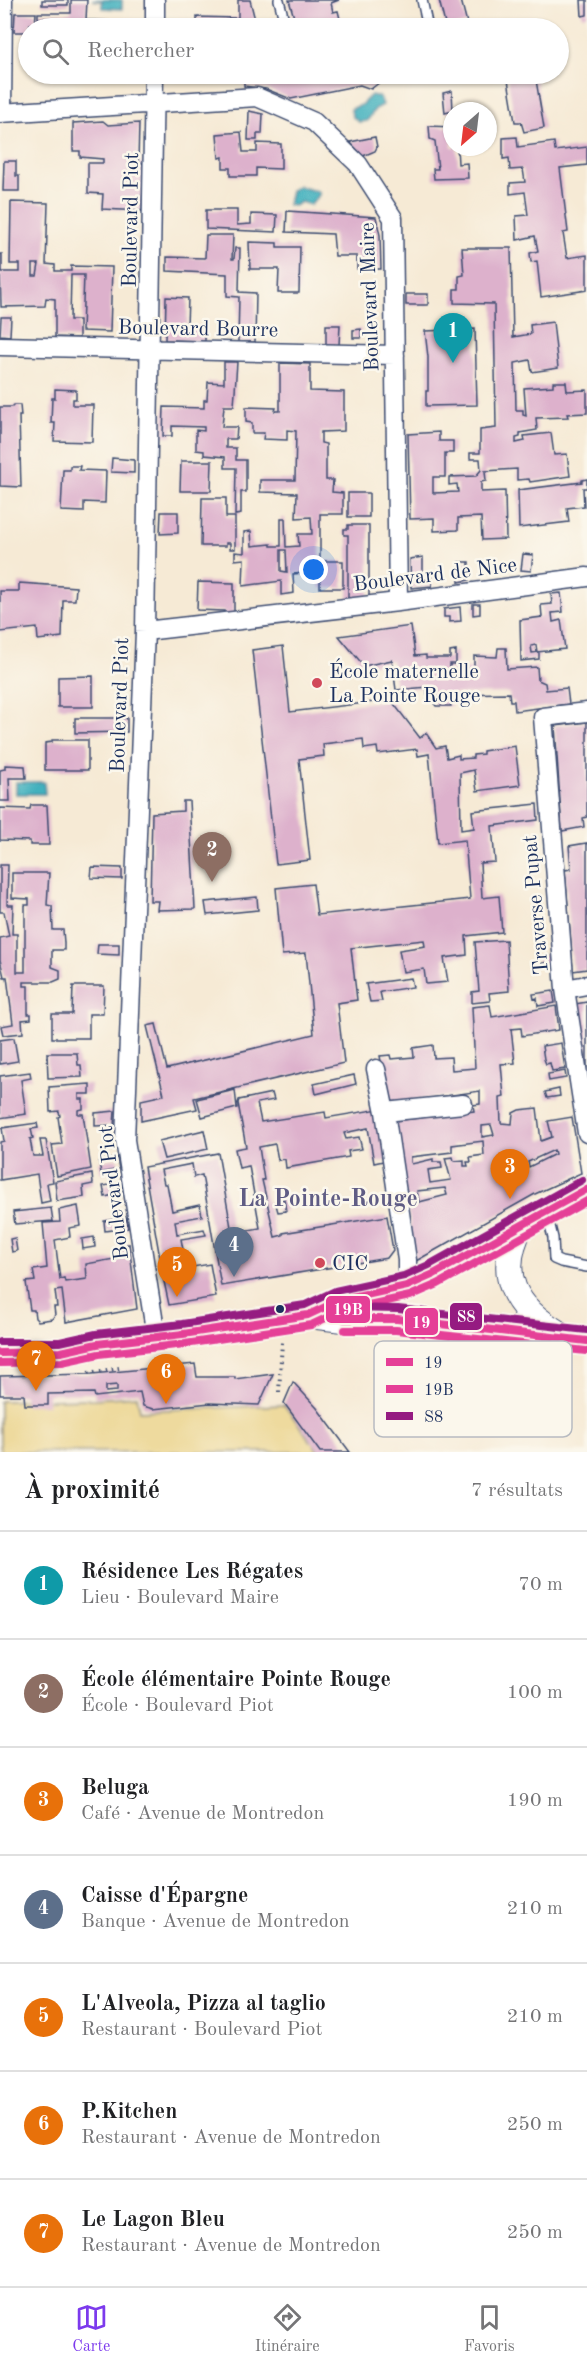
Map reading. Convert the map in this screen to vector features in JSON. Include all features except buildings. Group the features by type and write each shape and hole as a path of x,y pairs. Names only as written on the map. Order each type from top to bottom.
{"street":[{"path":"1,113 3,0"},
{"path":"155,0 155,18"},
{"name":"Boulevard Piot","path":"154,84 145,631 125,1140 156,1336"},
{"name":"Boulevard Maire","path":"1,113 258,96 314,122 358,164 393,218 398,602"},
{"name":"Boulevard Bourre","path":"0,346 395,354"},
{"name":"Boulevard de Nice","path":"145,631 398,602 587,577"},
{"name":"Traverse Pupat","path":"587,712 543,717 564,989 587,1133"},
{"path":"564,989 587,985"},
{"path":"376,1069 385,1113 407,1260 407,1286"},
{"path":"385,1113 463,1104"},
{"path":"308,1315 338,1301 407,1286 434,1274 587,1189"},
{"path":"521,1225 514,1239 510,1260 510,1278 514,1288 524,1308 538,1322 575,1339"},
{"path":"0,1353 61,1352 97,1344 183,1334 308,1315 344,1319 397,1320 575,1339"}],"lane":[{"path":"279,0 284,18"},
{"path":"422,0 426,18"},
{"path":"546,1211 553,1238 554,1259 587,1267"}],"path":[{"path":"279,1392 282,1343"}],"sand":[{"path":"137,1396 140,1411 284,1405 319,1452 0,1452 0,1401"}],"water":[{"path":"92,0 122,0 122,9 102,8 102,1"},
{"path":"371,95 380,97 383,105 375,109 367,121 359,122 352,116 351,109 361,105"},
{"path":"298,186 319,192 319,195 310,205 301,202 294,206 288,205 291,191"},
{"path":"16,782 44,782 45,794 16,794"}],"transit line":[{"name":"S8","path":"0,1342 60,1342 96,1334 182,1324 305,1305 335,1291 404,1276 429,1265 582,1180"},
{"name":"19","path":"0,1353 61,1352 97,1344 183,1334 308,1315 338,1301 407,1286 434,1274 587,1189"},
{"name":"19B","path":"0,1363 62,1362 99,1354 311,1325 341,1311 410,1296 438,1284 587,1201"},
{"name":"S8","path":"345,1308 398,1309 587,1330"},
{"name":"19","path":"345,1319 397,1319 587,1341"},
{"name":"19B","path":"345,1330 396,1330 496,1341"},
{"name":"19B","path":"572,1349 586,1351"}],"place":[{"name":"Résidence Les Régates","path":"453,363"},
{"name":"École maternelle La Pointe Rouge","path":"317,683"},
{"name":"École élémentaire Pointe Rouge","path":"212,882"},
{"name":"Beluga","path":"510,1199"},
{"name":"CIC","path":"320,1263"},
{"name":"Caisse d'Épargne","path":"234,1277"},
{"name":"L'Alveola, Pizza al taglio","path":"177,1297"},
{"name":"Le Lagon Bleu","path":"36,1391"},
{"name":"P.Kitchen","path":"166,1404"}],"district":[{"name":"La Pointe-Rouge","path":"328,1198"}]}
